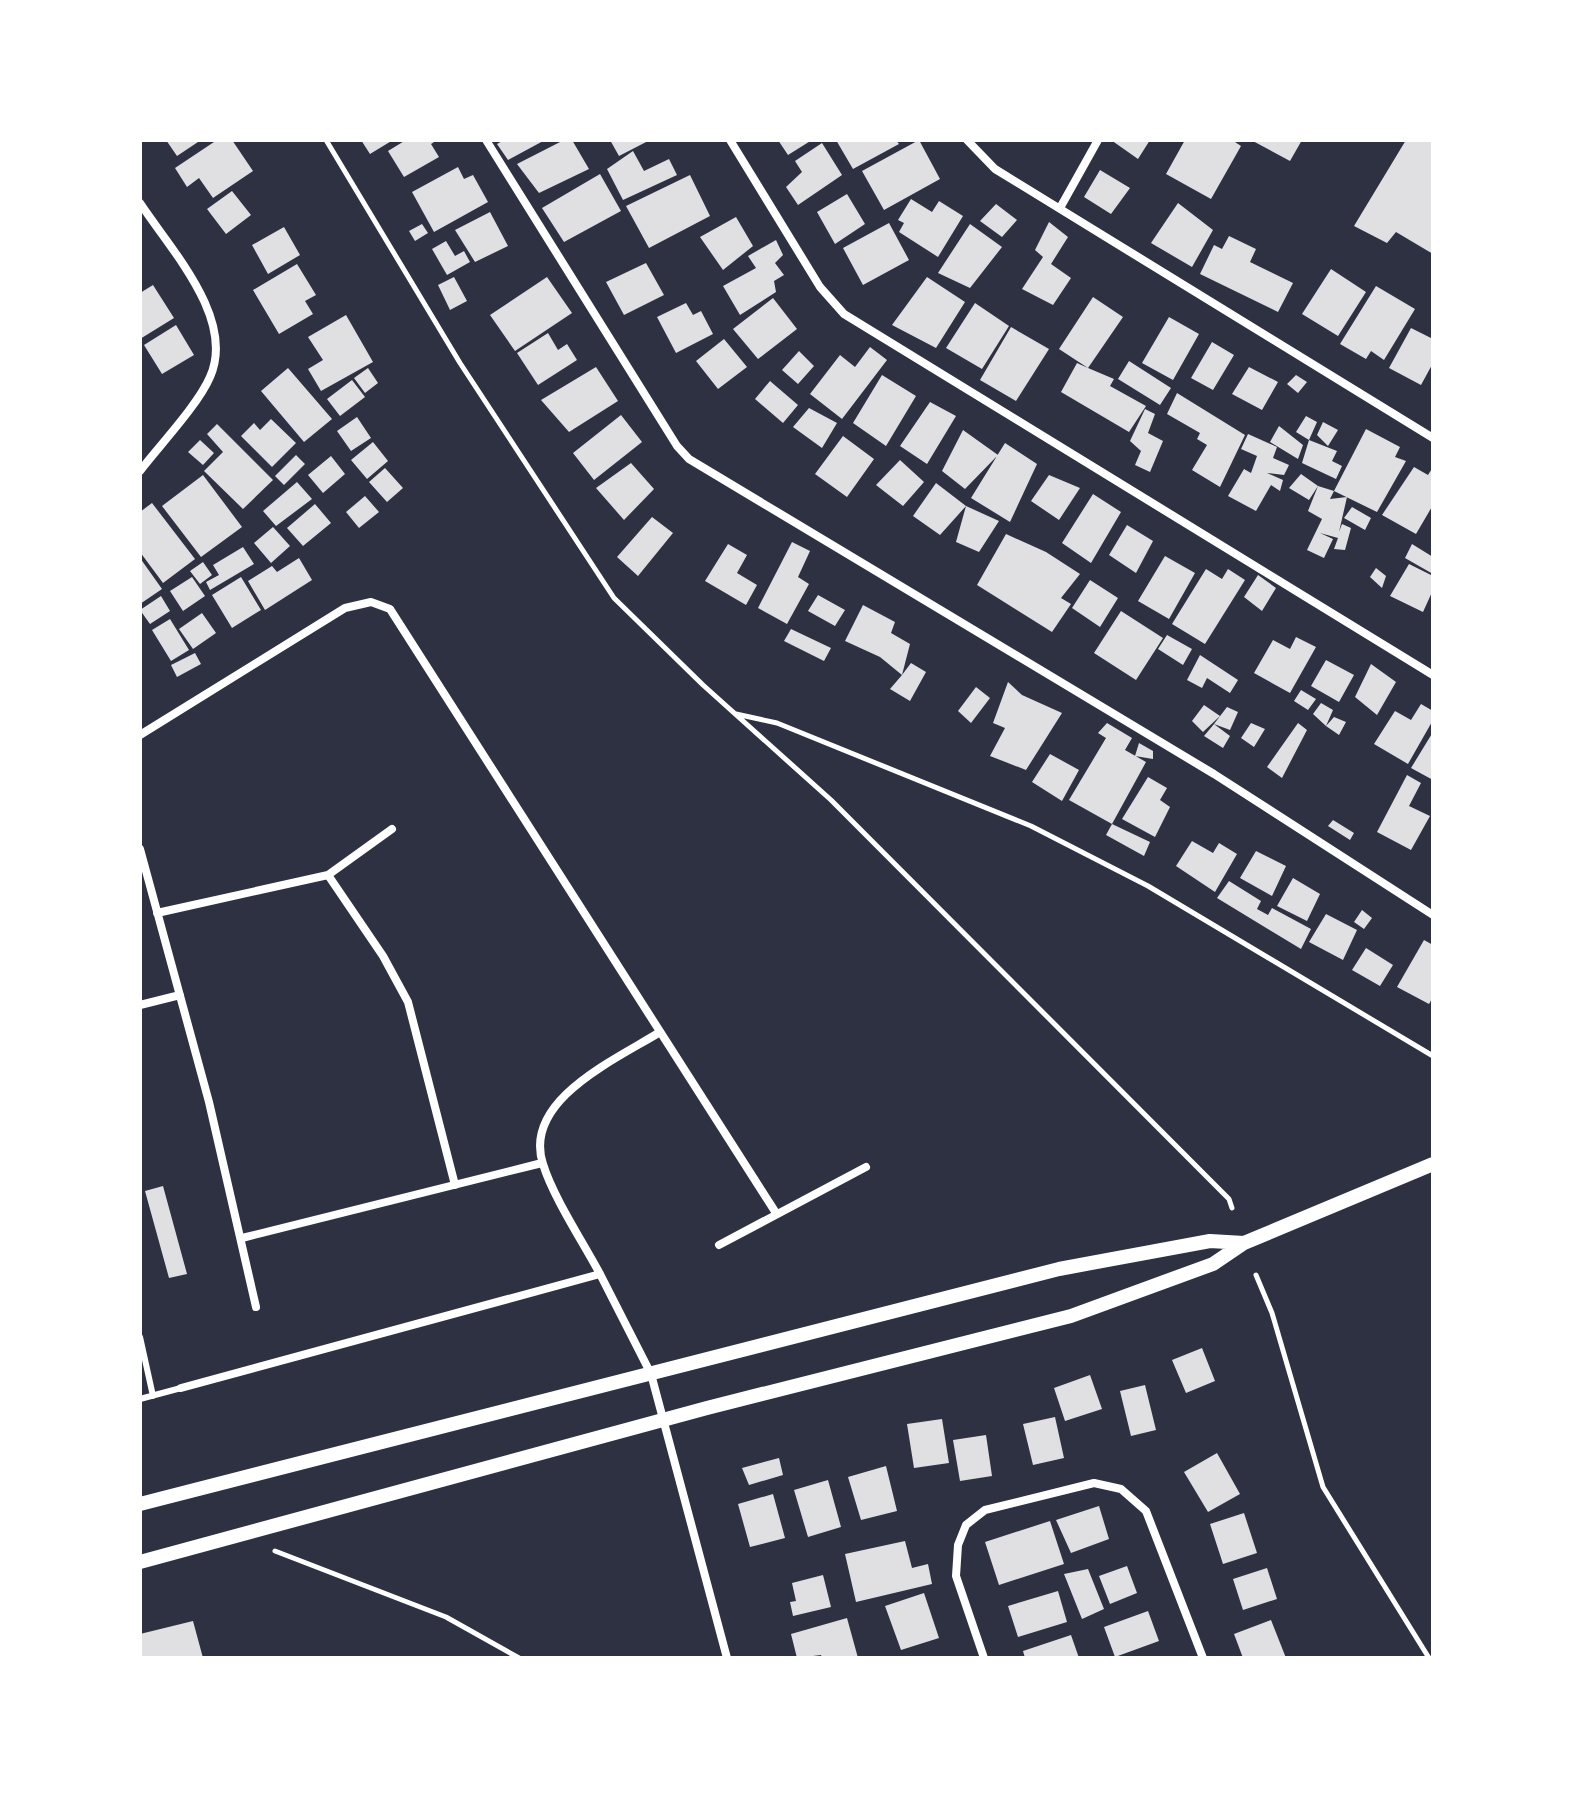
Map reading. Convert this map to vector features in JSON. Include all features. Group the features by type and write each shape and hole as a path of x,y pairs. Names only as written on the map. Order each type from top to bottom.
{"street":[{"path":"486,140 677,446 689,459 1214,774 1433,915"},
{"path":"730,140 820,287 844,314 1433,675"},
{"path":"967,140 995,169 1433,438"},
{"path":"1060,208 1098,140"},
{"path":"140,203 212,315 218,344 209,380 140,471"},
{"path":"140,735 345,608 371,602 390,609 776,1213"},
{"path":"157,913 328,875 392,829"},
{"path":"140,849 242,1238 256,1307"},
{"path":"328,875 383,956 408,1002 455,1185"},
{"path":"140,1005 180,995"},
{"path":"660,1032 557,1099 543,1127 542,1163 651,1374 727,1658"},
{"path":"242,1238 542,1163"},
{"path":"140,1562 663,1420 1071,1316 1213,1264 1244,1243 1433,1164"},
{"path":"719,1245 866,1167"},
{"path":"140,1504 1059,1269 1210,1241 1244,1243"},
{"path":"181,1388 600,1274"},
{"path":"984,1658 956,1576 958,1545 966,1525 985,1510 1094,1483 1121,1489 1146,1511 1203,1658"}],"lane":[{"path":"140,1337 153,1396"},
{"path":"140,1399 181,1388"}],"path":[{"path":"326,140 460,363 614,598 734,713 831,800 1229,1199 1232,1208"},
{"path":"734,713 777,723 1031,826 1148,886 1433,1056"},
{"path":"1256,1275 1272,1313 1323,1487 1429,1658"},
{"path":"275,1551 446,1617 519,1658"}],"building":[{"path":"166,140 201,140 177,156"},
{"path":"217,140 232,140 253,171 213,198 199,178 187,187 175,168"},
{"path":"361,140 393,140 370,154"},
{"path":"406,140 437,140 431,144 439,157 404,177 388,151"},
{"path":"504,140 545,140 508,160 497,144"},
{"path":"564,140 572,140 589,169 539,193 517,164"},
{"path":"610,140 650,140 619,156"},
{"path":"778,140 812,140 788,155"},
{"path":"836,140 896,140 899,144 853,169"},
{"path":"919,140 940,179 884,210 862,171"},
{"path":"1111,140 1150,140 1138,159"},
{"path":"1185,140 1232,140 1241,146 1211,199 1166,174"},
{"path":"1251,140 1302,140 1290,161"},
{"path":"1406,140 1433,140 1433,254 1396,232 1387,243 1354,226"},
{"path":"822,143 842,175 798,205 786,187 802,172 795,161"},
{"path":"633,151 644,171 669,159 677,175 623,200 607,169"},
{"path":"458,167 464,179 473,175 488,202 434,232 412,192"},
{"path":"1100,170 1130,188 1111,214 1084,197"},
{"path":"600,174 621,211 564,242 542,208"},
{"path":"690,175 710,216 649,248 626,206"},
{"path":"232,191 251,215 226,234 207,209"},
{"path":"847,194 865,224 835,244 817,212"},
{"path":"911,199 932,212 939,201 963,216 938,257 899,232 904,223 898,220"},
{"path":"1178,203 1213,230 1192,267 1151,243"},
{"path":"996,204 1017,220 1002,237 980,221"},
{"path":"490,212 508,246 475,262 455,230"},
{"path":"736,217 753,246 723,270 700,237"},
{"path":"1049,222 1068,237 1051,264 1071,278 1053,305 1022,289 1043,257 1035,250"},
{"path":"889,223 909,260 863,285 843,248"},
{"path":"422,224 428,233 415,241 409,231"},
{"path":"970,224 1002,247 970,288 938,273"},
{"path":"284,227 300,255 268,274 252,245"},
{"path":"1229,236 1256,249 1250,262 1293,283 1278,312 1200,274 1214,245 1222,249"},
{"path":"776,240 783,255 775,263 784,275 774,281 776,292 740,315 723,286 756,268 748,256"},
{"path":"446,241 455,256 464,251 470,262 447,275 432,249"},
{"path":"646,263 664,295 624,315 606,282"},
{"path":"297,264 316,295 305,301 313,314 279,334 253,290"},
{"path":"1331,269 1366,292 1338,336 1302,314"},
{"path":"454,277 467,301 450,310 438,285"},
{"path":"547,277 572,313 515,351 490,315"},
{"path":"927,277 965,302 936,348 892,325"},
{"path":"153,285 174,318 140,339 140,293"},
{"path":"1376,286 1415,309 1384,360 1371,351 1366,359 1340,344"},
{"path":"1093,297 1123,317 1088,368 1059,349"},
{"path":"773,298 797,329 758,359 733,329"},
{"path":"686,303 693,315 701,311 713,334 676,353 657,317"},
{"path":"975,303 1009,326 982,369 946,348"},
{"path":"346,315 373,362 321,391 308,369 323,360 308,337"},
{"path":"1169,317 1199,334 1173,380 1142,363"},
{"path":"176,325 194,355 162,374 144,345"},
{"path":"1011,327 1049,349 1016,401 980,380"},
{"path":"1411,328 1433,339 1433,363 1421,385 1389,368"},
{"path":"548,333 558,350 567,344 577,360 538,385 517,353"},
{"path":"724,339 747,367 718,389 696,361"},
{"path":"1212,342 1234,355 1213,390 1191,378"},
{"path":"870,347 887,360 842,419 810,394 840,355 855,367"},
{"path":"799,351 814,366 798,384 782,370"},
{"path":"1129,361 1171,388 1160,405 1118,379"},
{"path":"1077,363 1114,379 1110,386 1146,406 1129,432 1061,392"},
{"path":"596,367 618,401 569,432 541,400"},
{"path":"1249,367 1278,382 1262,410 1232,394"},
{"path":"288,368 332,419 304,442 261,391"},
{"path":"368,368 378,383 365,393 354,378"},
{"path":"882,375 916,396 886,446 853,423"},
{"path":"1296,375 1307,382 1298,393 1287,384"},
{"path":"352,380 365,397 340,416 327,399"},
{"path":"770,381 798,405 783,423 755,399"},
{"path":"1177,393 1245,435 1220,487 1192,470 1207,445 1197,439 1200,433 1167,414"},
{"path":"930,402 956,416 927,464 900,446"},
{"path":"809,408 837,423 822,448 793,427"},
{"path":"1145,409 1155,414 1148,433 1163,441 1150,472 1135,465 1141,451 1130,441"},
{"path":"621,415 642,442 594,480 573,453"},
{"path":"1306,416 1317,422 1309,440 1296,432"},
{"path":"357,417 371,438 351,451 337,431"},
{"path":"271,419 296,443 272,467 241,436 254,423 260,430"},
{"path":"1323,422 1338,430 1328,446 1317,435"},
{"path":"217,424 273,480 243,509 204,471 223,452 207,434"},
{"path":"1279,426 1303,445 1298,459 1270,442"},
{"path":"1366,429 1400,447 1395,457 1406,461 1377,512 1347,497 1339,532 1342,524 1351,528 1345,550 1334,549 1338,538 1320,533 1333,539 1324,558 1307,550 1322,519 1308,511 1318,486 1334,491","holes":["1334,491 1346,497 1330,499"]},
{"path":"963,430 998,455 965,489 942,471"},
{"path":"1248,434 1277,447 1273,458 1289,465 1284,475 1267,473 1283,480 1280,491 1271,485 1256,511 1228,496 1244,469 1251,473 1257,456 1241,449"},
{"path":"843,436 874,459 847,497 815,474"},
{"path":"200,440 214,453 203,465 188,452"},
{"path":"1309,440 1337,451 1332,461 1342,466 1336,479 1302,463"},
{"path":"373,442 388,461 367,479 351,460"},
{"path":"1005,443 1037,464 1010,522 971,498"},
{"path":"296,455 305,464 284,485 275,476"},
{"path":"331,456 345,474 323,493 308,475"},
{"path":"900,460 924,482 903,506 876,485"},
{"path":"631,463 654,489 624,520 596,488"},
{"path":"1414,467 1428,475 1433,467 1433,505 1416,534 1382,515"},
{"path":"385,468 403,488 387,502 369,482"},
{"path":"1301,474 1318,486 1309,500 1289,488"},
{"path":"203,475 242,527 201,557 162,506"},
{"path":"1049,475 1080,488 1059,520 1031,501"},
{"path":"297,482 312,499 276,526 263,511"},
{"path":"936,483 966,506 940,535 913,516"},
{"path":"1093,494 1121,512 1091,563 1062,543"},
{"path":"365,496 379,512 359,528 346,512"},
{"path":"152,503 195,559 163,583 140,552 140,512"},
{"path":"315,504 331,523 303,546 287,528"},
{"path":"966,506 999,521 979,552 956,542"},
{"path":"1352,507 1371,518 1365,530 1344,518"},
{"path":"652,517 673,533 638,576 617,557"},
{"path":"1127,525 1153,541 1136,573 1109,555"},
{"path":"273,527 290,546 271,563 254,543"},
{"path":"1006,534 1046,552 1080,574 1061,598 1071,604 1052,632 977,585"},
{"path":"792,542 810,551 798,577 809,584 787,624 758,608"},
{"path":"728,544 747,555 737,573 757,585 746,605 705,581"},
{"path":"1412,544 1433,557 1433,574 1405,558"},
{"path":"243,547 254,564 210,590 206,582 219,575 213,565"},
{"path":"1165,556 1195,573 1169,619 1138,601"},
{"path":"140,558 162,589 140,604"},
{"path":"299,558 312,580 265,610 248,581 272,566 277,572"},
{"path":"203,562 212,575 200,584 190,571"},
{"path":"1409,564 1433,576 1433,590 1423,612 1390,596"},
{"path":"1376,568 1386,576 1382,588 1370,577"},
{"path":"1206,569 1222,579 1228,569 1245,580 1205,644 1172,624"},
{"path":"1258,575 1276,588 1262,611 1244,597"},
{"path":"192,577 205,596 183,611 170,591"},
{"path":"241,577 261,610 232,628 212,595"},
{"path":"1090,580 1118,598 1100,627 1072,608"},
{"path":"818,595 845,610 835,626 808,611"},
{"path":"161,596 170,611 150,624 140,610"},
{"path":"863,605 895,622 891,633 910,644 902,675 880,657 845,641"},
{"path":"1121,611 1163,638 1136,680 1094,653"},
{"path":"202,613 216,633 193,649 179,629"},
{"path":"170,619 189,650 171,661 152,630"},
{"path":"791,629 831,648 824,661 784,641"},
{"path":"1167,635 1192,649 1183,665 1158,649"},
{"path":"1296,637 1316,647 1290,693 1254,673 1273,640 1290,649"},
{"path":"195,653 201,664 177,677 171,665"},
{"path":"1200,655 1238,680 1230,693 1207,678 1202,688 1187,680"},
{"path":"1326,660 1354,675 1339,702 1311,686"},
{"path":"911,663 926,672 910,701 890,689"},
{"path":"1371,664 1396,682 1377,715 1355,697"},
{"path":"1008,682 1022,695 1062,713 1026,770 990,756 1005,728 993,723"},
{"path":"976,687 990,698 971,723 958,711"},
{"path":"1301,690 1316,699 1308,710 1294,701"},
{"path":"1321,703 1333,710 1326,726 1313,714"},
{"path":"1421,704 1433,711 1433,720 1408,764 1374,744 1395,711 1411,720"},
{"path":"1204,705 1220,716 1203,732 1192,721"},
{"path":"1227,707 1238,712 1230,730 1214,724"},
{"path":"1334,717 1346,722 1339,735 1326,726"},
{"path":"1107,723 1132,738 1125,750 1146,762 1112,824 1069,800 1106,738 1098,733"},
{"path":"1251,723 1265,729 1254,747 1241,738"},
{"path":"1298,723 1307,730 1282,778 1267,767"},
{"path":"1214,724 1230,736 1223,748 1204,736"},
{"path":"1433,732 1433,780 1411,768"},
{"path":"1139,743 1153,751 1153,759 1135,756"},
{"path":"1050,754 1079,770 1062,801 1032,782"},
{"path":"1407,775 1421,783 1409,806 1430,816 1411,850 1377,832"},
{"path":"1148,777 1167,788 1160,800 1170,807 1155,837 1122,819"},
{"path":"1333,820 1354,833 1350,840 1328,826"},
{"path":"1112,824 1150,842 1144,856 1106,835"},
{"path":"1192,841 1213,853 1219,843 1237,854 1215,892 1176,866"},
{"path":"1256,851 1286,866 1272,896 1240,878"},
{"path":"1293,878 1320,894 1307,921 1277,906"},
{"path":"1229,881 1261,901 1257,909 1268,915 1272,908 1311,929 1301,949 1217,898"},
{"path":"1362,910 1372,918 1364,929 1354,922"},
{"path":"1326,914 1357,930 1343,960 1309,942"},
{"path":"1424,940 1433,945 1433,997 1429,1004 1397,987"},
{"path":"1366,948 1393,965 1380,986 1352,970"},
{"path":"163,1186 187,1274 169,1278 145,1191"},
{"path":"1202,1348 1215,1381 1186,1393 1172,1360"},
{"path":"1090,1375 1102,1409 1065,1421 1054,1388"},
{"path":"1145,1385 1156,1430 1131,1436 1120,1391"},
{"path":"1055,1417 1064,1458 1033,1465 1023,1424"},
{"path":"942,1419 949,1463 914,1468 907,1424"},
{"path":"986,1435 992,1476 960,1481 953,1440"},
{"path":"1217,1453 1240,1494 1208,1512 1184,1472"},
{"path":"779,1458 783,1475 749,1485 742,1468"},
{"path":"886,1466 897,1511 861,1520 848,1477"},
{"path":"828,1480 841,1527 808,1537 794,1490"},
{"path":"773,1494 785,1538 750,1547 738,1504"},
{"path":"1099,1506 1109,1539 1071,1553 1056,1520"},
{"path":"1244,1513 1257,1553 1223,1564 1210,1524"},
{"path":"1050,1521 1064,1564 999,1585 985,1542"},
{"path":"905,1541 912,1568 928,1564 932,1584 856,1602 845,1554"},
{"path":"1127,1566 1137,1593 1110,1604 1099,1576"},
{"path":"1267,1568 1277,1599 1243,1610 1233,1579"},
{"path":"1088,1569 1104,1609 1082,1619 1064,1574"},
{"path":"823,1575 831,1607 793,1616 790,1602 796,1601 792,1583"},
{"path":"1058,1591 1067,1622 1018,1637 1008,1606"},
{"path":"924,1593 939,1638 901,1650 885,1606"},
{"path":"1148,1611 1159,1641 1115,1657 1104,1627"},
{"path":"847,1618 858,1658 822,1658 821,1655 797,1658 791,1634"},
{"path":"1271,1620 1286,1658 1243,1658 1234,1634"},
{"path":"193,1621 203,1658 140,1658 140,1634"},
{"path":"1071,1635 1079,1658 1025,1658 1023,1651"}]}
